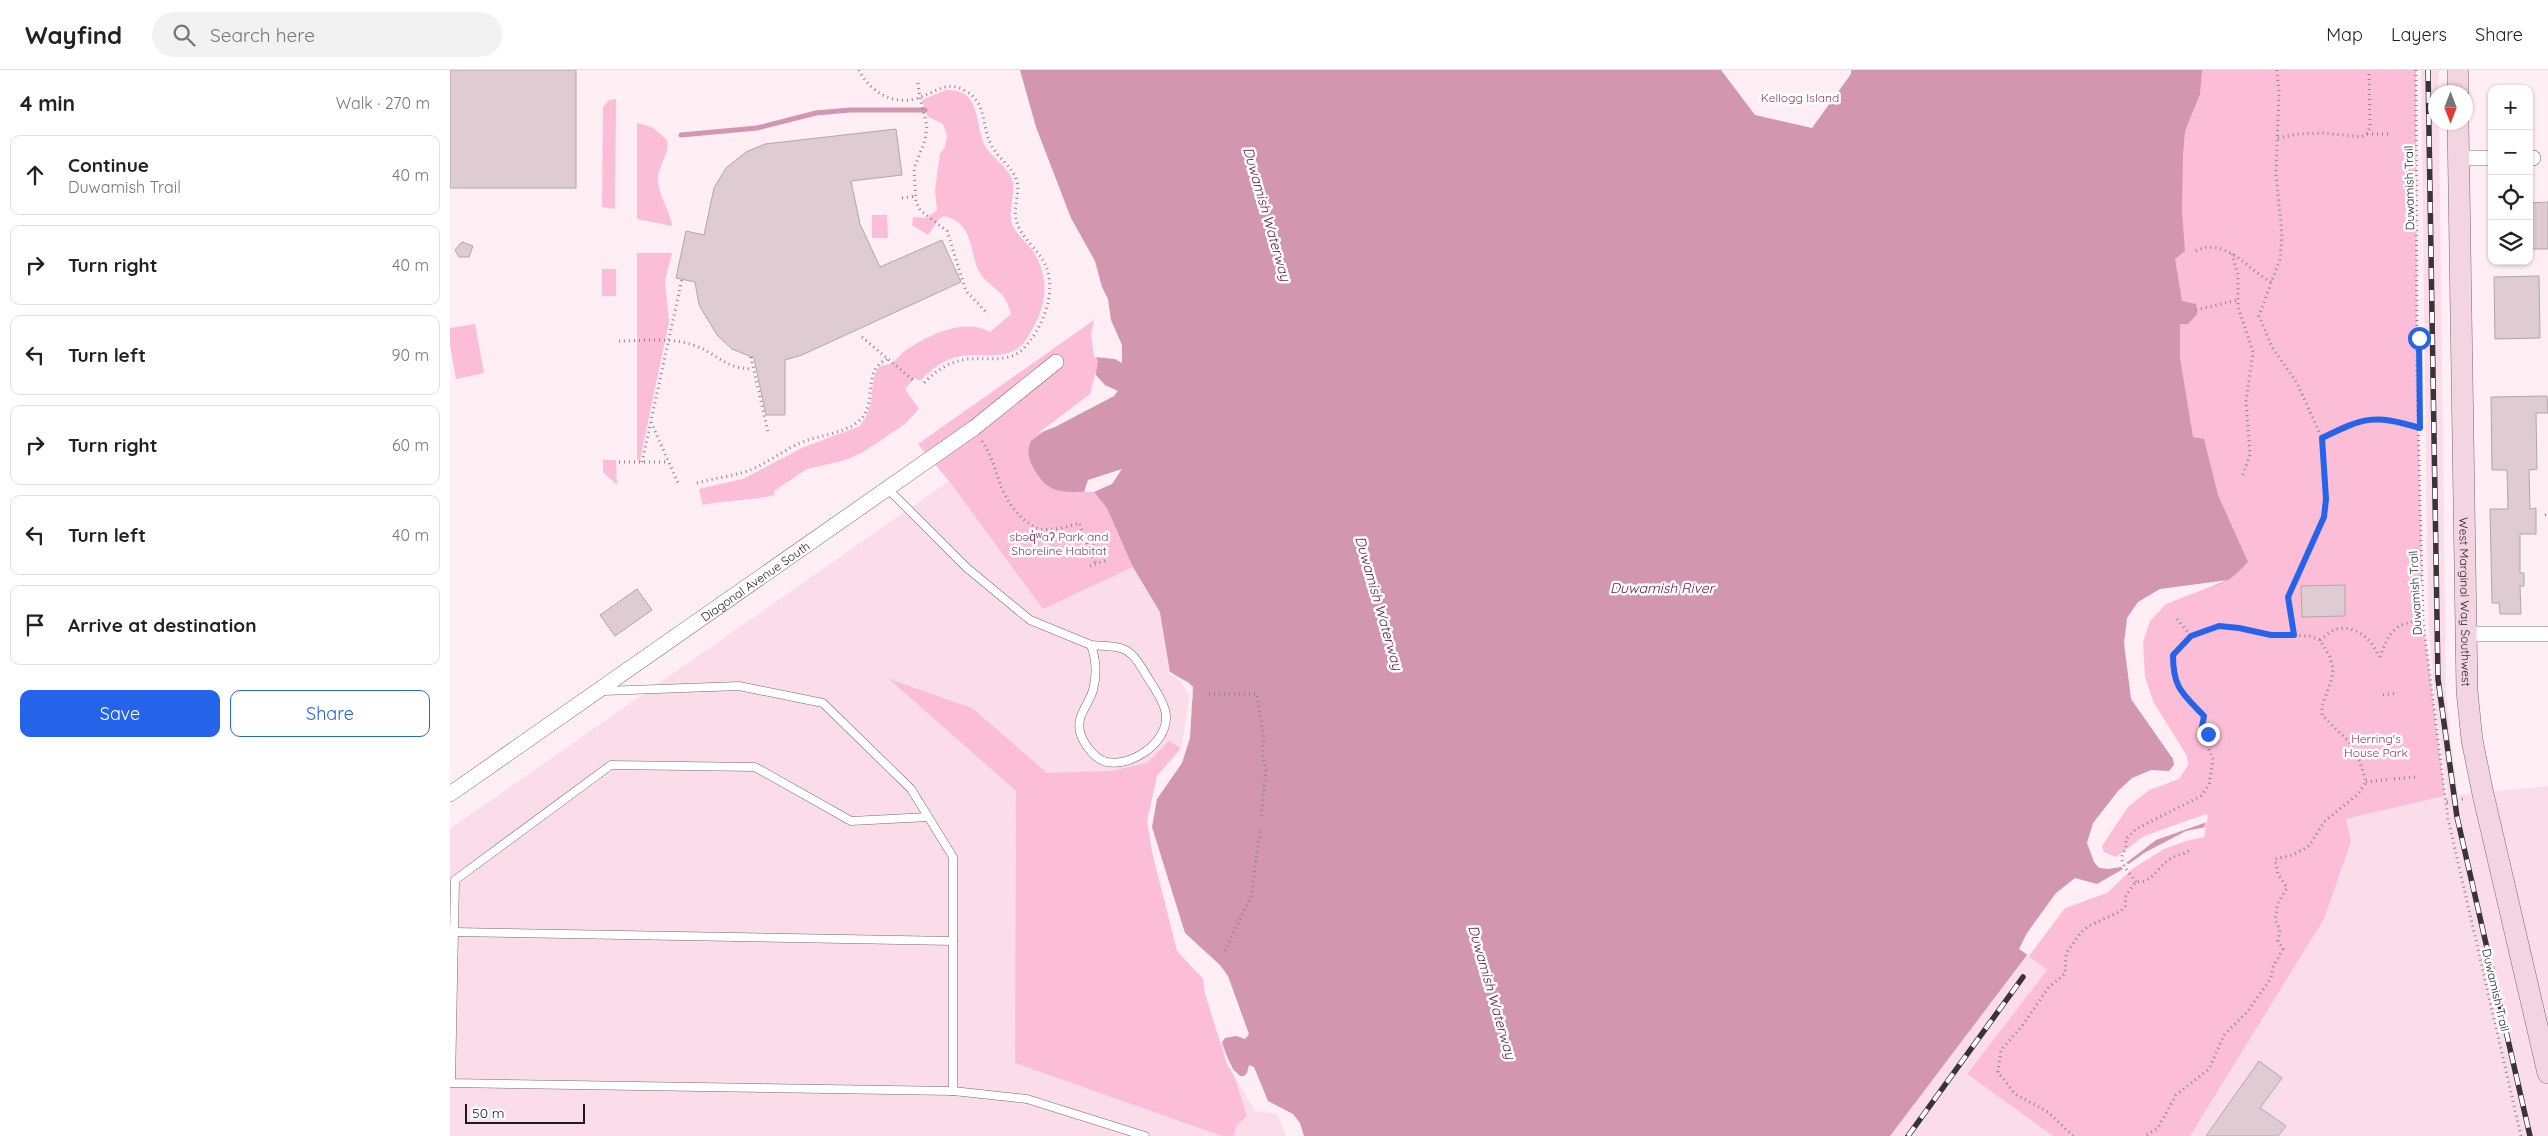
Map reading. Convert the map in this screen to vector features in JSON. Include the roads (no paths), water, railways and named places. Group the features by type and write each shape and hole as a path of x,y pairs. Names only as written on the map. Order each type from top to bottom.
{"main road":[{"path":"2458,70 2458,85"},
{"name":"West Marginal Way Southwest","path":"2458,130 2467,691 2472,740 2548,1073"}],"street":[{"path":"2459,158 2488,158"},
{"name":"Diagonal Avenue South","path":"450,794 974,428 1056,362"},
{"path":"2466,634 2546,634"}],"lane":[{"path":"887,488 967,568 1030,620 1091,645 1122,646 1137,659 1162,701 1166,719 1160,738 1145,752 1126,761 1106,762 1091,752 1080,732 1080,714 1093,690 1096,660 1091,645"},
{"path":"596,691 739,686 823,703 911,789 953,857 953,1091"},
{"path":"928,816 851,820 755,767 611,765 454,880 450,1083 953,1091 1027,1099 1145,1136"},
{"path":"454,932 953,942"}],"water":[{"name":"Duwamish River","path":"996,70 1721,70 1755,115 1812,128 1851,74 1851,70 2202,70 2200,94 2185,131 2182,212 2185,251 2175,259 2182,301 2196,304 2197,314 2188,324 2180,324 2180,358 2193,437 2204,439 2218,495 2248,562 2228,580 2169,598 2148,619 2140,639 2140,661 2145,684 2154,707 2186,767 2147,787 2126,805 2099,846 2102,854 2116,860 2145,838 2206,816 2202,836 2175,842 2064,906 1890,1136 1289,1136 1279,1112 1257,1109 1229,1063 1203,979 1179,952 1150,821 1160,777 1183,750 1193,696 1182,680 1170,672 1160,612 1133,567 1107,508 1094,492 1065,492 1051,488 1039,477 1029,457 1031,441 1092,396 1098,362 1094,350 1094,320"}],"waterway":[{"path":"681,135 757,128 816,113 850,110 925,110"}],"railway":[{"path":"2428,70 2438,679 2457,817 2530,1136"},
{"path":"1908,1136 2023,977"}],"park label":[{"name":"Kellogg Island","path":"1800,97"},
{"name":"sbəq̓ʷaʔ Park and Shoreline Habitat","path":"1059,543"},
{"name":"Herring's House Park","path":"2376,745"}],"water label":[{"name":"Duwamish Waterway","path":"1267,214"},
{"name":"Duwamish Waterway","path":"1379,603"},
{"name":"Duwamish Waterway","path":"1492,992"}]}
